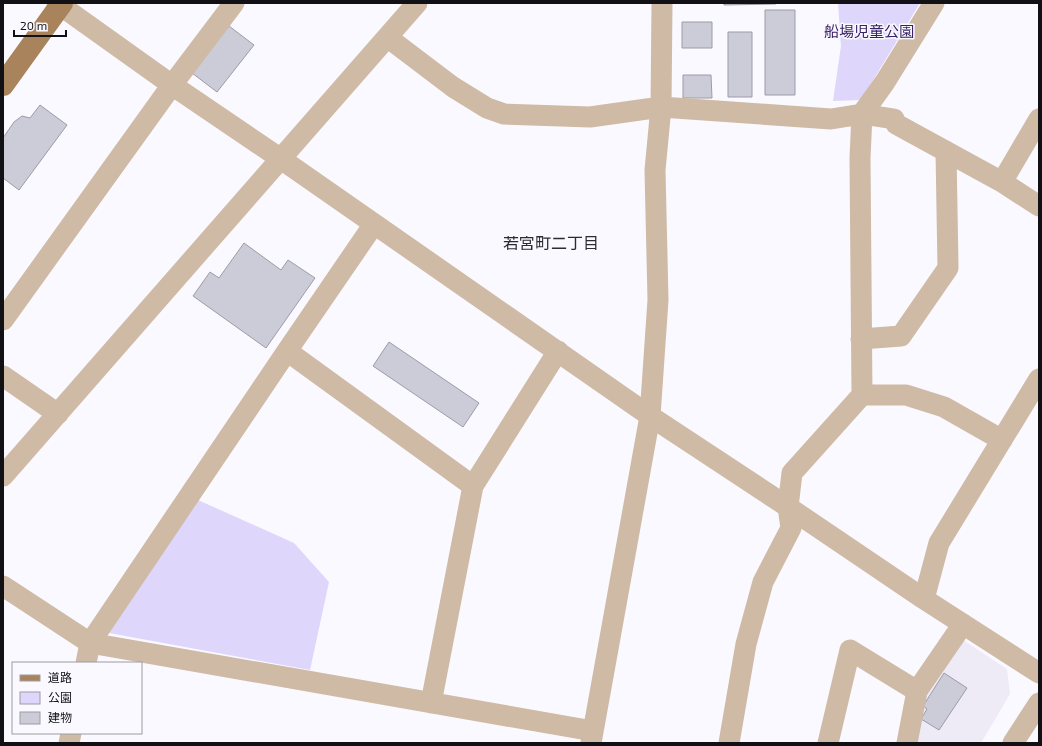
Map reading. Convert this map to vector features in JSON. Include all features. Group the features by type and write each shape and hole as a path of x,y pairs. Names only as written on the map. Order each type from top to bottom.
{"main road":[{"path":"3,85 60,4"}],"street":[{"path":"3,320 172,85 234,3"},
{"path":"3,476 417,3"},
{"path":"3,586 88,653 431,702 592,737 650,416 658,300 656,170 661,107 662,3"},
{"path":"728,743 746,644 763,582 791,528 788,507 792,473 862,395 860,158 862,114 885,82 934,3"},
{"path":"60,4 172,85 281,159 650,416 924,599 1039,673"},
{"path":"387,37 453,87 487,108 504,114 590,117 661,107 831,119 862,114 894,119 896,124 1002,182 1039,206"},
{"path":"1002,182 1039,119"},
{"path":"861,339 900,336 948,268 946,152"},
{"path":"88,653 287,351 374,224"},
{"path":"287,351 473,486"},
{"path":"431,702 473,486 558,351"},
{"path":"3,376 58,414"},
{"path":"924,599 939,543 1039,379"},
{"path":"862,395 906,395 944,407 1002,440"},
{"path":"908,743 917,690 963,624"},
{"path":"828,743 850,650 917,690"},
{"path":"1013,743 1039,703"}],"shaded area":[{"path":"960,638 1007,669 1010,694 981,743 914,743 919,705"}],"green space":[{"name":"船場児童公園","path":"838,3 920,3 861,100 833,101 841,46"},
{"path":"198,500 294,543 329,582 310,670 109,633"}],"building":[{"path":"724,3 776,3 776,4 724,5"},
{"path":"765,10 795,10 795,95 765,95"},
{"path":"682,22 712,22 712,48 682,48"},
{"path":"229,26 254,45 217,92 192,73"},
{"path":"728,32 752,32 752,97 728,97"},
{"path":"683,75 711,75 712,98 683,98"},
{"path":"40,105 67,125 19,190 3,178 3,138 14,122 22,116 30,118"},
{"path":"244,243 281,270 288,260 315,278 266,348 193,296 210,272 219,278"},
{"path":"389,342 479,403 463,427 373,366"},
{"path":"944,673 967,688 939,730 921,719 927,709 923,706"}],"district":[{"name":"若宮町二丁目","path":"551,243"}]}
